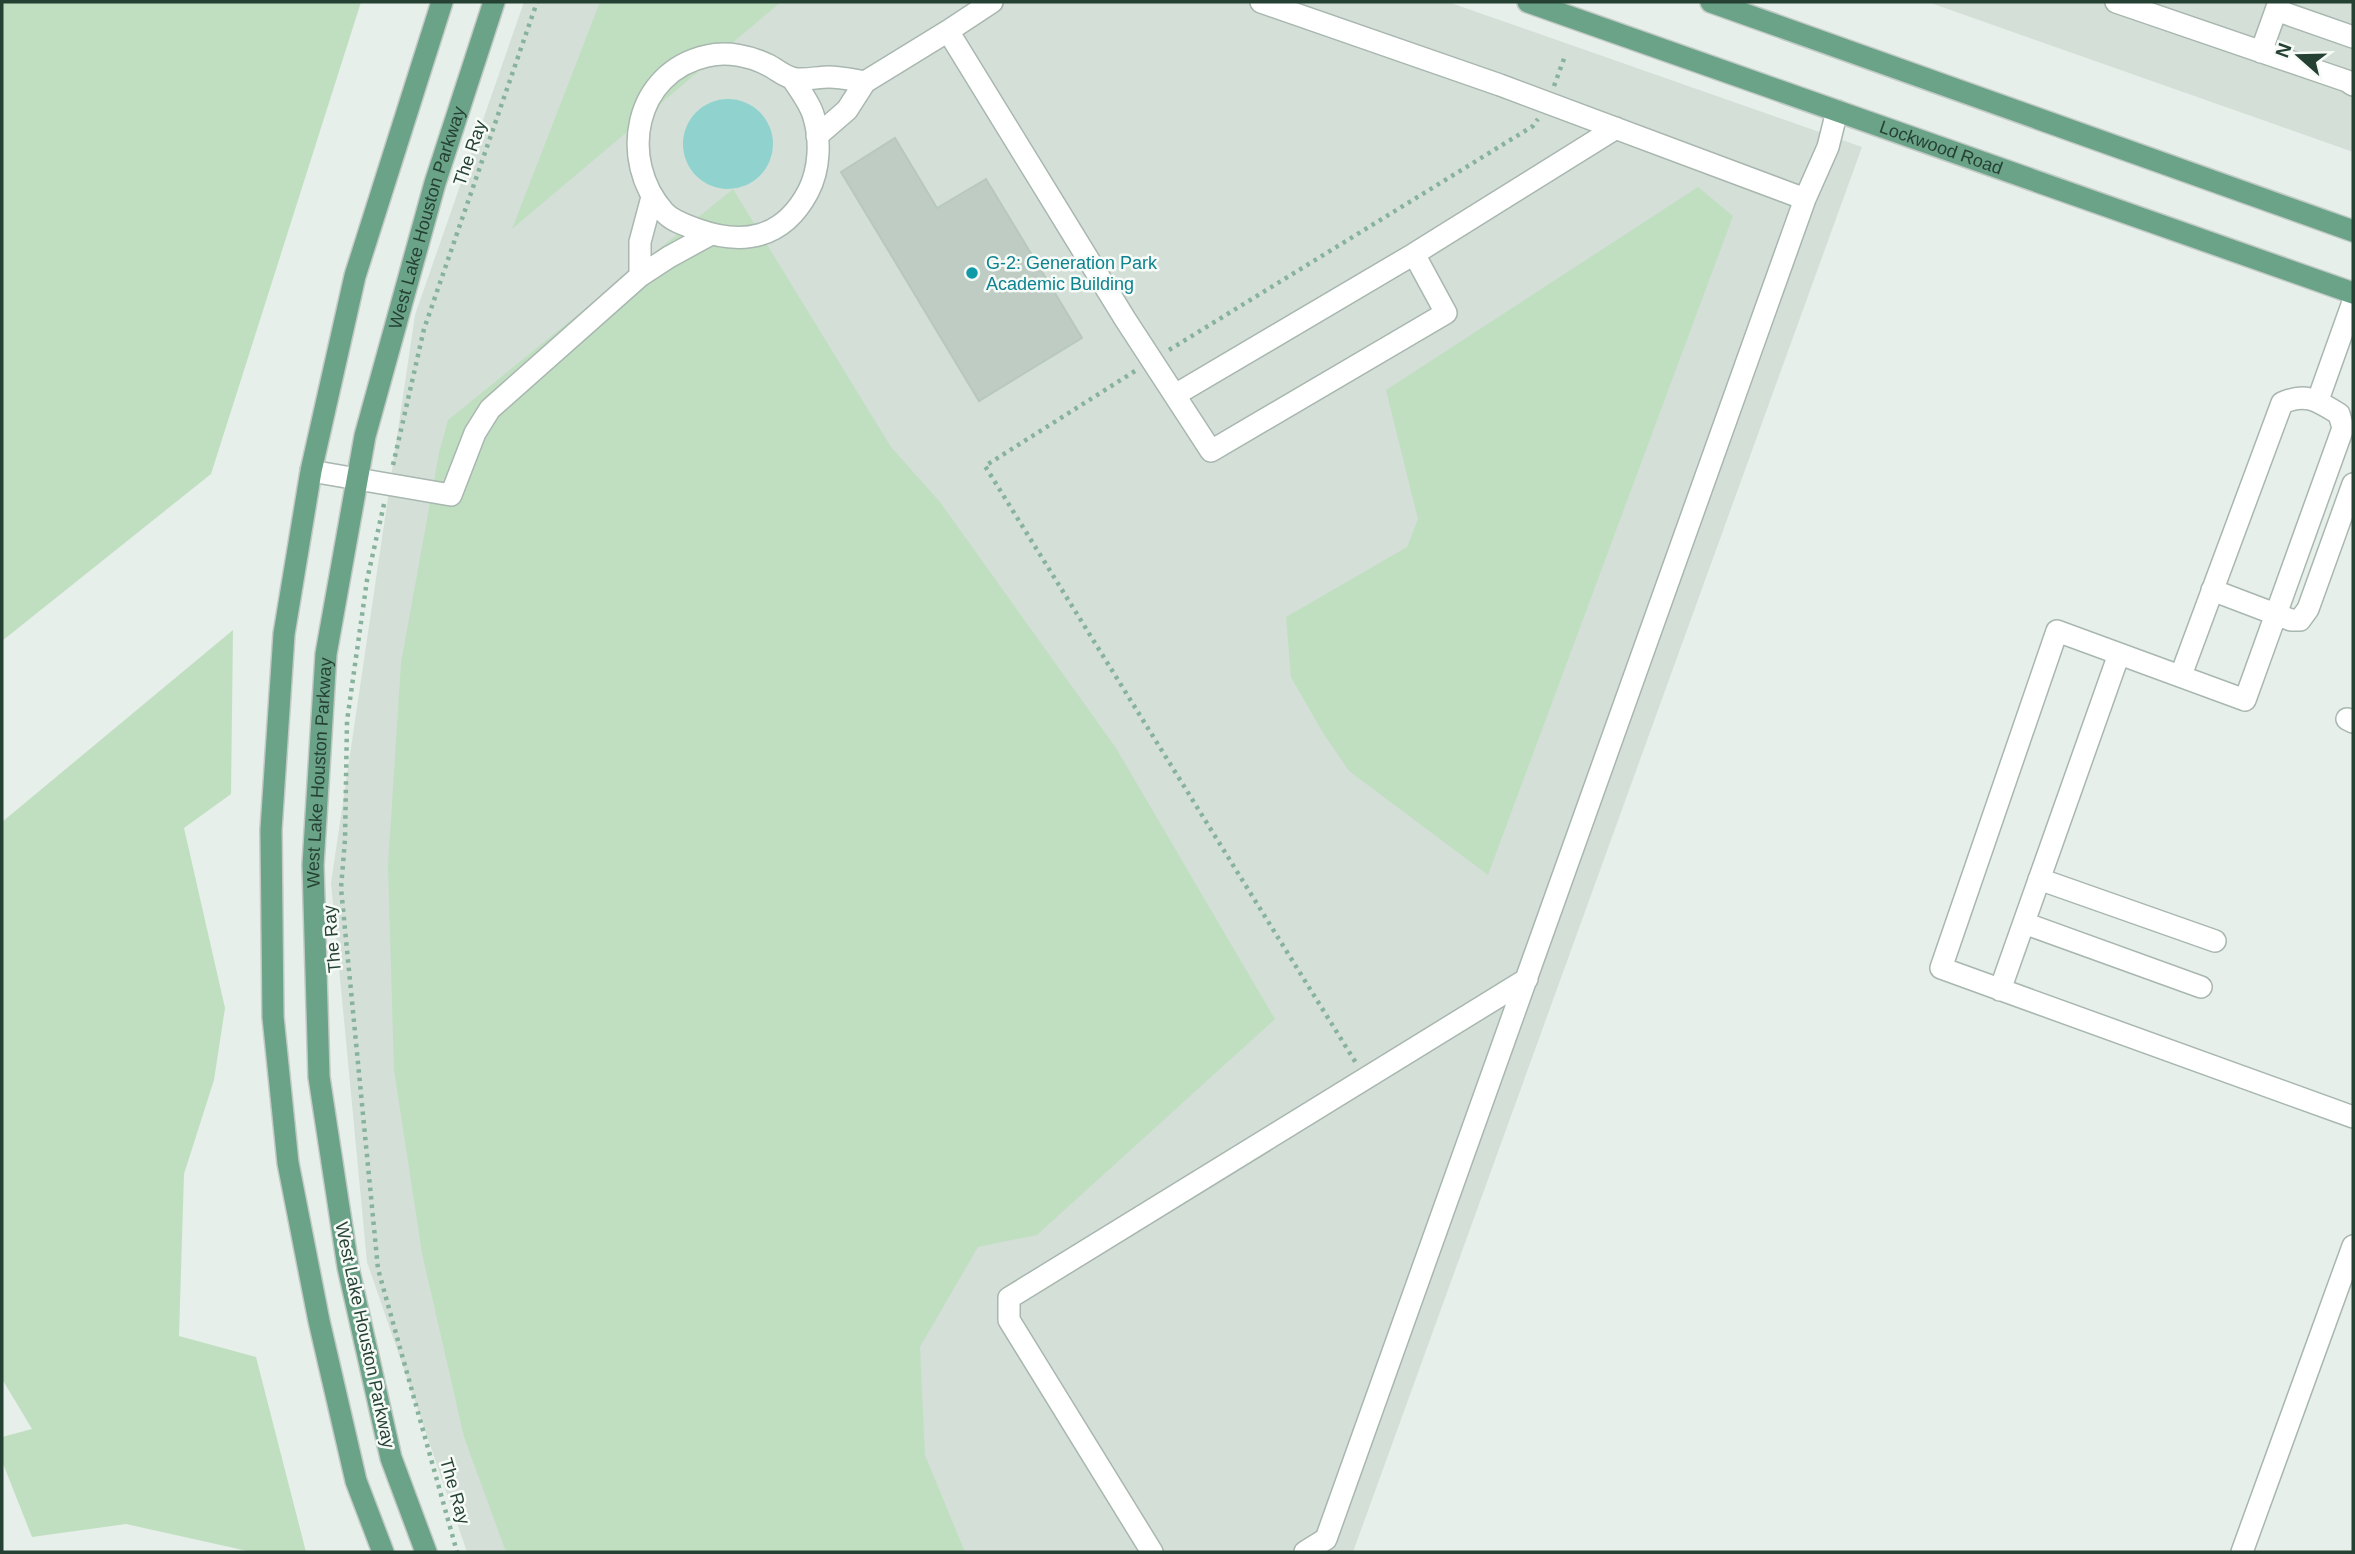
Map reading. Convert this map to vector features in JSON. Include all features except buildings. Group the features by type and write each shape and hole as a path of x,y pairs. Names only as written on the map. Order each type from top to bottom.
{"main road":[{"path":"383,1552 356,1481 319,1321 288,1163 273,1017 271,830 284,634 311,471 355,276 442,2"},
{"name":"West Lake Houston Parkway","path":"425,1552 391,1458 348,1267 319,1077 313,865 325,667 365,436 435,183 494,2"},
{"name":"Lockwood Road","path":"1528,2 2353,293"},
{"path":"1710,2 2353,231"}],"street":[{"path":"817,136 847,110 865,82 992,2"},
{"path":"1261,2 1549,103 1805,199"},
{"path":"2116,2 2353,85"},
{"path":"2261,52 2278,6 2353,37"},
{"path":"948,31 1211,452 1446,313 1414,254"},
{"path":"792,78 813,113 818,156 814,180 792,217 774,229 749,237 731,239 679,223 666,214 652,197 640,167 639,132 650,94 672,70 708,55 728,54 766,64 792,78 833,77 865,82"},
{"path":"1306,1552 1326,1539 1805,199 1828,146 1837,111"},
{"path":"1175,395 1414,254 1616,128"},
{"path":"640,276 640,242 652,197"},
{"path":"311,471 451,495 475,433 490,409 640,276 711,234"},
{"path":"2318,400 2353,302"},
{"path":"2181,675 2282,402 2296,396 2318,400 2339,414 2343,428 2245,700 2057,632 1941,968 2353,1117"},
{"path":"2212,590 2276,615 2300,620 2308,610 2353,484"},
{"path":"2000,990 2119,654"},
{"path":"2039,879 2215,940"},
{"path":"2024,923 2201,987"},
{"path":"1152,1552 1009,1320 1009,1298 1527,979"},
{"path":"2242,1552 2353,1246"}],"path":[{"name":"The Ray","path":"457,1552 377,1269 341,888 345,840 347,720 367,580 424,329 537,2"},
{"path":"1366,1079 985,466 1533,126 1549,103 1565,56"}],"shaded area":[{"path":"524,2 1448,2 1862,147 1353,1552 467,1552 367,1262 331,883 415,315"},
{"path":"1928,2 2353,2 2353,152"}],"green space":[{"path":"2,2 361,2 211,474 2,641"},
{"path":"600,2 781,2 512,229"},
{"path":"1698,187 1733,216 1488,875 1349,771 1323,733 1291,677 1286,617 1407,547 1418,519 1386,390"},
{"path":"733,189 891,447 940,502 1116,748 1275,1019 1037,1235 978,1247 920,1347 925,1455 965,1552 506,1552 464,1437 422,1253 394,1070 388,866 401,663 439,453 448,420"},
{"path":"233,630 231,794 184,828 225,1008 214,1080 184,1174 179,1336 256,1357 306,1552 252,1552 126,1524 32,1537 2,1461 2,1437 32,1429 2,1379 2,822"}],"water":[{"path":"728,99 745,102 760,112 770,127 773,144 770,161 760,176 745,186 728,189 711,186 696,176 686,161 683,144 686,127 696,112 711,102"}],"place":[{"name":"G-2: Generation Park Academic Building","path":"972,273"}]}
